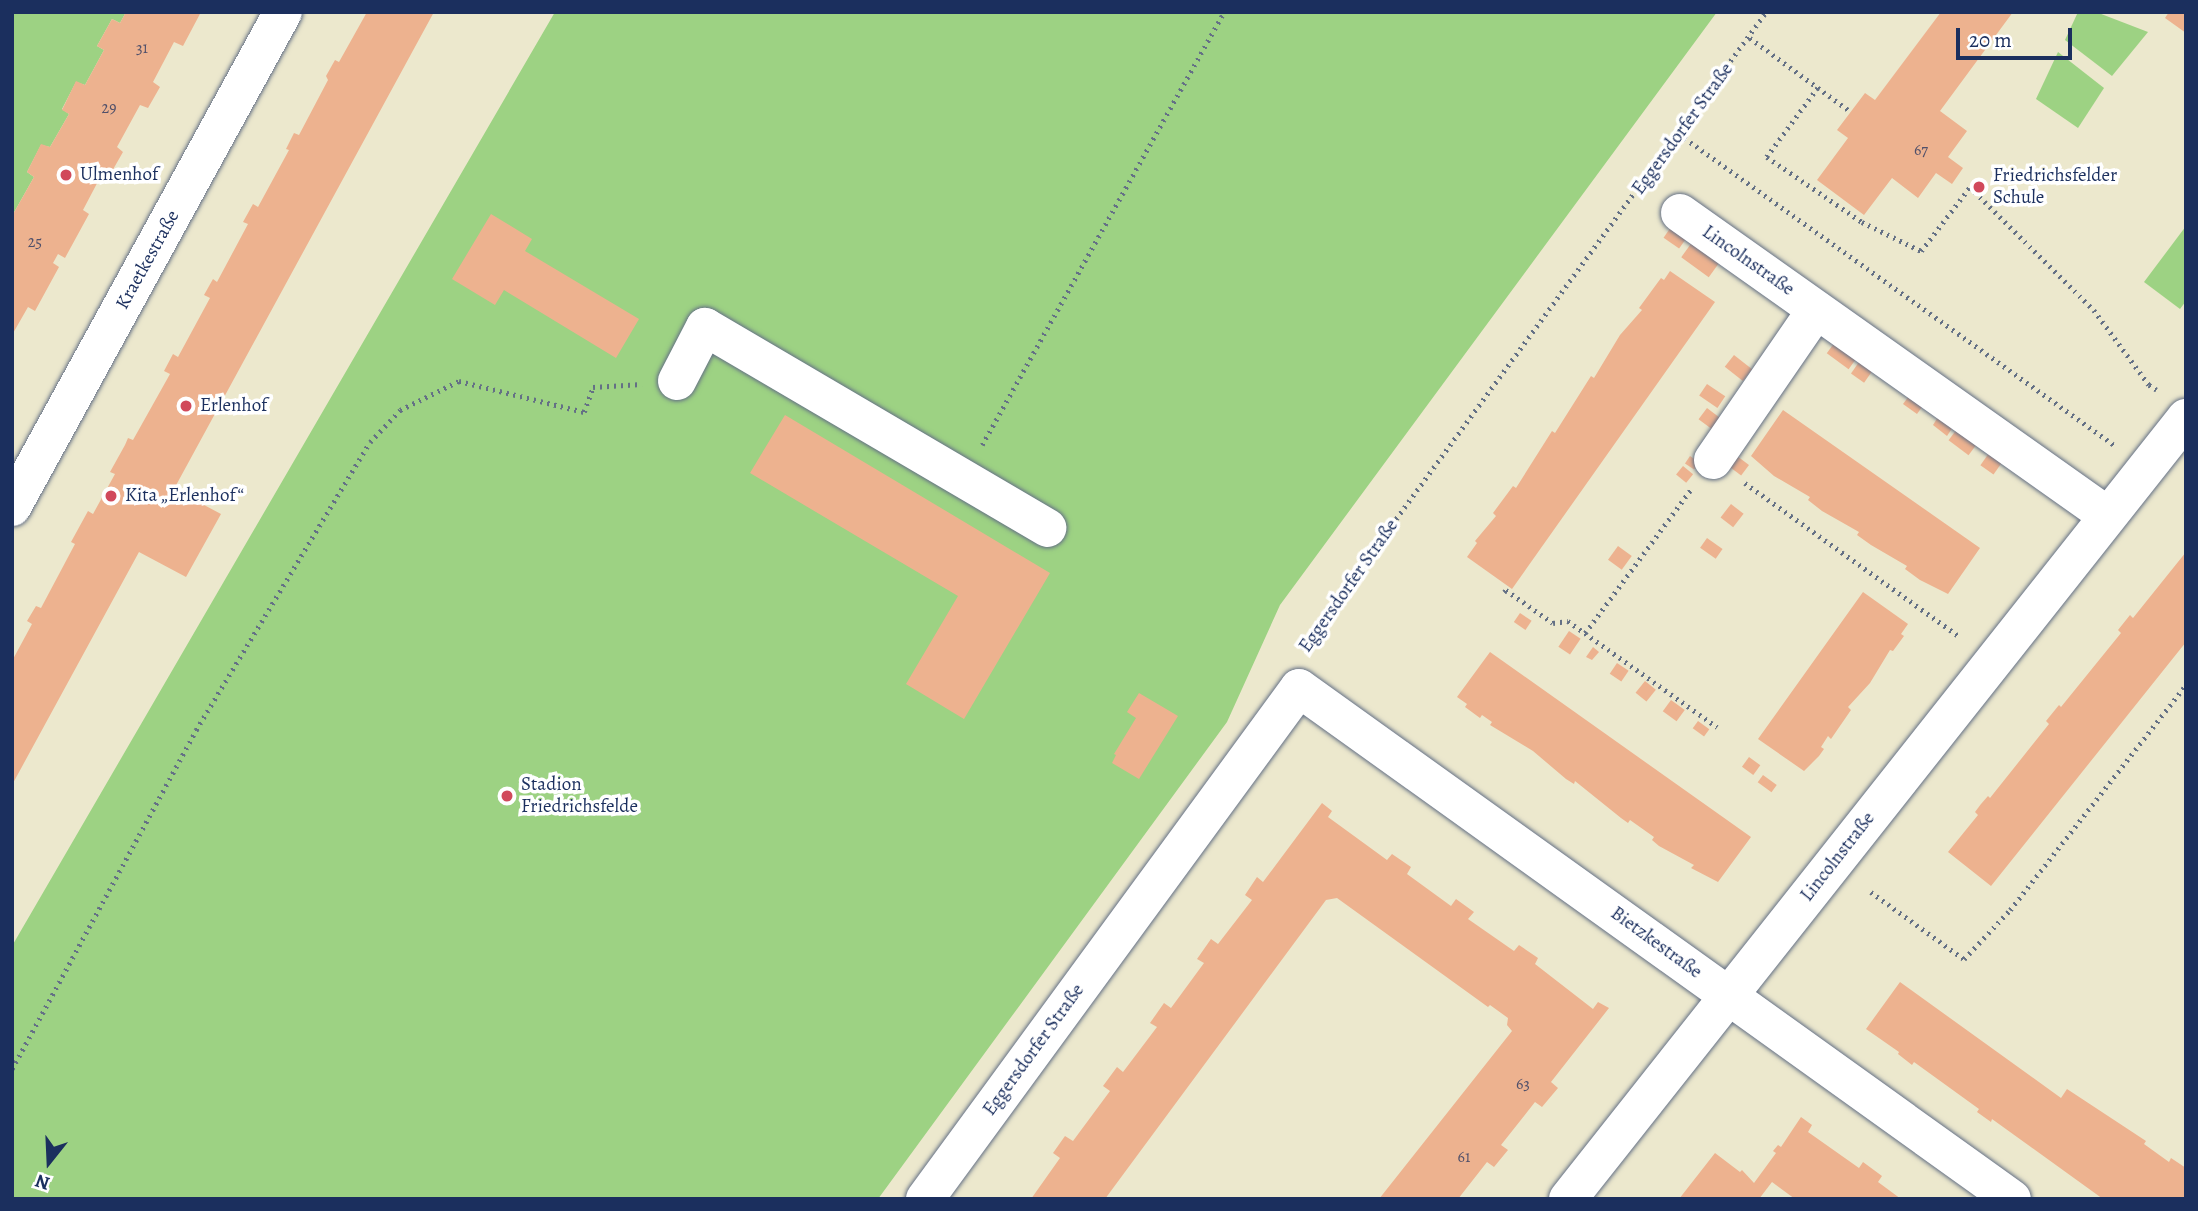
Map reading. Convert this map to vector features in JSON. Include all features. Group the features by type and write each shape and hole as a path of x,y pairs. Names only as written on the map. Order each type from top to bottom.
{"street":[{"name":"Kraetkestraße","path":"12,507 283,12"},
{"name":"Lincolnstraße","path":"1680,213 2108,516"},
{"path":"1713,460 1816,310"},
{"path":"677,382 705,327 1047,528"},
{"name":"Lincolnstraße","path":"1568,1199 2186,418"},
{"name":"Bietzkestraße","path":"1299,688 2012,1199"},
{"name":"Eggersdorfer Straße","path":"925,1199 1299,688"}],"path":[{"path":"963,480 1224,12"},
{"name":"Eggersdorfer Straße","path":"1299,688 1298,653 1317,624 1750,38 1766,12"},
{"path":"1750,38 1851,112"},
{"path":"1818,88 1767,157 1863,222 1921,251 1970,187 2094,310 2150,385 2157,390"},
{"path":"1679,134 2114,445"},
{"path":"12,1069 196,730 370,442 400,410 459,381 584,412 593,387 677,382"},
{"path":"1585,633 1713,460 1960,637"},
{"path":"1504,592 1506,590 1553,623 1568,621 1717,727"},
{"path":"1871,892 1964,959 2010,910 2186,685"}],"green space":[{"path":"12,12 126,12 120,23 112,19 97,46 104,50 85,85 76,82 62,109 69,114 50,147 41,145 27,172 34,177 12,216"},
{"path":"555,12 1717,12 1280,605 1227,722 878,1199 12,1199 12,946"},
{"path":"2078,12 2096,12 2148,32 2112,76 2065,40"},
{"path":"2058,52 2104,88 2078,128 2036,99"},
{"path":"2186,226 2186,301 2180,309 2144,282"}],"building":[{"name":"Ulmenhof","path":"126,12 201,12 183,46 174,42 153,82 160,87 148,108 140,105 117,147 123,152 111,173 104,170 83,210 89,214 65,258 58,254 53,263 59,267 35,311 28,307 12,335 12,216 34,177 27,172 41,144 50,147 69,114 62,110 76,81 85,85 104,50 97,46 112,19 120,23"},
{"name":"Erlenhof","path":"367,12 434,12 174,489 221,514 186,577 139,552 12,785 12,661 32,624 27,621 36,606 41,608 75,544 71,542 88,511 93,514 115,474 110,472 128,438 133,440 170,374 164,371 173,354 178,357 210,298 204,295 213,279 217,282 248,224 243,222 253,204 258,207 289,150 286,149 294,133 299,135 328,80 326,76 335,60 339,62"},
{"path":"1941,12 2013,12 1940,111 1967,131 1948,157 1963,168 1952,184 1936,173 1918,198 1892,178 1864,215 1817,180 1848,138 1837,130 1865,93 1875,100"},
{"path":"2169,12 2186,12 2186,33 2165,18"},
{"path":"491,214 532,239 525,251 639,319 616,358 504,290 495,305 452,279"},
{"path":"1671,227 1687,238 1679,249 1664,238"},
{"path":"1693,241 1721,261 1709,277 1681,257"},
{"path":"1670,271 1715,302 1512,589 1467,557 1477,543 1475,541 1496,516 1493,513 1513,486 1516,488 1552,431 1555,433 1591,376 1594,378 1620,335 1642,310 1639,308 1661,278 1664,280"},
{"path":"1835,342 1857,358 1849,369 1827,353"},
{"path":"1734,355 1752,369 1743,381 1725,367"},
{"path":"1859,362 1872,371 1864,383 1851,373"},
{"path":"1707,384 1725,396 1717,408 1699,396"},
{"path":"1909,396 1922,407 1917,414 1903,404"},
{"path":"1707,408 1724,421 1715,432 1699,419"},
{"path":"1783,410 1980,548 1948,594 1920,580 1905,569 1907,566 1871,545 1857,535 1859,532 1822,511 1808,500 1810,497 1774,476 1751,456"},
{"path":"785,415 1050,573 964,719 906,684 958,596 750,473"},
{"path":"1938,417 1953,427 1947,436 1933,425"},
{"path":"1957,429 1977,444 1969,455 1949,440"},
{"path":"1733,453 1749,465 1741,475 1725,463"},
{"path":"1989,453 2002,462 1994,474 1980,465"},
{"path":"1690,456 1699,462 1694,470 1685,463"},
{"path":"1683,466 1693,474 1686,483 1676,475"},
{"path":"1731,504 1744,514 1733,527 1721,517"},
{"path":"1707,538 1723,549 1716,559 1700,548"},
{"path":"1618,546 1632,556 1622,570 1608,560"},
{"path":"2186,552 2186,642 1991,886 1948,852 1978,815 1975,812 1981,804 1988,796 1990,798 2049,724 2046,721 2059,705 2061,707 2121,633 2118,630 2130,615 2133,618"},
{"path":"1863,592 1908,624 1901,634 1904,636 1893,651 1890,650 1870,683 1848,707 1851,710 1831,739 1828,736 1819,756 1804,771 1758,739"},
{"path":"1520,613 1532,621 1525,630 1514,622"},
{"path":"1569,631 1581,639 1570,655 1558,647"},
{"path":"1593,647 1599,652 1592,660 1586,657"},
{"path":"1490,652 1751,837 1718,882 1691,868 1694,865 1659,846 1652,840 1654,837 1630,820 1628,823 1575,781 1574,784 1566,779 1533,751 1490,725 1492,722 1482,715 1480,718 1465,707 1467,704 1457,697"},
{"path":"1617,663 1629,671 1621,682 1610,674"},
{"path":"1645,681 1656,690 1646,701 1636,693"},
{"path":"1139,693 1178,716 1139,779 1112,763 1116,755 1114,754 1136,718 1127,712"},
{"path":"1671,700 1685,710 1677,721 1663,711"},
{"path":"1698,721 1709,729 1704,737 1693,728"},
{"path":"1749,757 1760,765 1753,775 1742,767"},
{"path":"1763,775 1777,785 1771,792 1758,782"},
{"path":"1322,803 1332,811 1328,817 1387,860 1392,854 1411,867 1407,874 1451,906 1456,899 1474,912 1468,919 1514,951 1519,945 1538,958 1535,964 1593,1009 1598,1002 1609,1008 1551,1082 1558,1088 1542,1107 1535,1102 1501,1145 1508,1150 1494,1167 1487,1162 1458,1199 1379,1199 1512,1031 1507,1025 1508,1018 1490,1005 1488,1007 1337,898 1326,900 1105,1199 1031,1199 1060,1158 1053,1153 1065,1136 1073,1141 1110,1091 1103,1086 1117,1067 1123,1072 1157,1027 1150,1023 1164,1003 1171,1008 1204,963 1197,959 1211,939 1218,944 1252,900 1245,895 1257,877 1263,882"},
{"path":"1900,982 2061,1098 2067,1089 2146,1141 2144,1144 2169,1162 2171,1158 2186,1168 2186,1199 2103,1199 1992,1119 1991,1122 1977,1112 1979,1109 1914,1062 1912,1065 1898,1054 1899,1052 1866,1029"},
{"path":"1801,1117 1812,1125 1808,1132 1859,1168 1863,1162 1882,1176 1878,1182 1901,1199 1795,1199 1772,1182 1759,1199 1679,1199 1715,1153 1740,1172 1742,1170 1754,1183 1776,1153 1773,1151 1778,1145 1781,1147"}],"place":[{"name":"Ulmenhof","path":"66,175"},
{"name":"Friedrichsfelder Schule","path":"1979,187"},
{"name":"Erlenhof","path":"186,406"},
{"name":"Kita „Erlenhof“","path":"111,496"},
{"name":"Stadion Friedrichsfelde","path":"507,796"}]}
